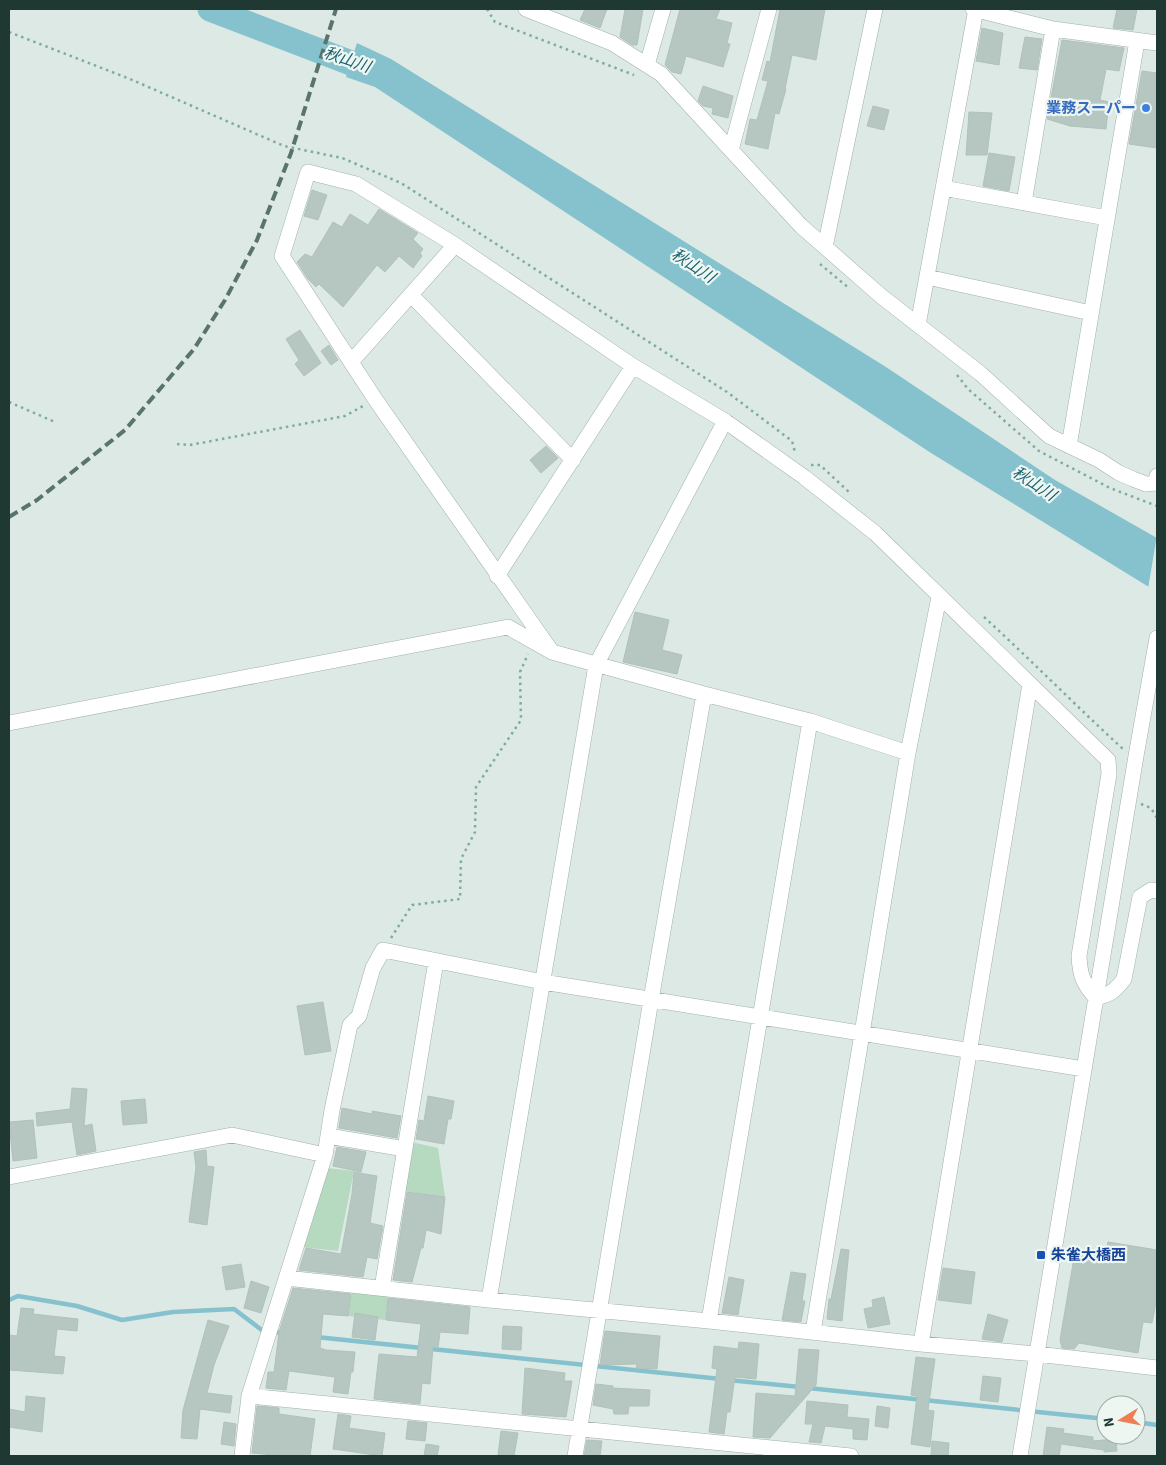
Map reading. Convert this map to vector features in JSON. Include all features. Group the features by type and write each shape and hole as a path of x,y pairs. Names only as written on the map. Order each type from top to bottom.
{"street":[{"path":"526,9 612,43 644,71 661,74 801,226 881,296 981,374 1049,436 1099,460 1119,473 1146,484 1156,483 1157,476"},
{"path":"644,71 663,9"},
{"path":"731,150 769,9"},
{"path":"825,247 875,9"},
{"path":"918,325 975,9 1053,29 1157,43"},
{"path":"1024,203 1053,29"},
{"path":"1069,446 1137,41"},
{"path":"552,652 375,399 282,256 308,172 356,184 455,245 633,366 725,421 804,477 875,533 1108,760 1109,774 1079,956 1080,972 1086,985 1096,998"},
{"path":"943,188 1107,218"},
{"path":"351,362 455,245"},
{"path":"927,277 1091,313"},
{"path":"412,295 573,460"},
{"path":"497,576 633,366"},
{"path":"489,1300 596,665 725,421"},
{"path":"813,1332 908,753 939,597"},
{"path":"9,723 508,627 552,652 810,721 908,753"},
{"path":"1020,1456 1157,638"},
{"path":"920,1344 1030,684"},
{"path":"575,1456 704,694"},
{"path":"709,1321 810,721"},
{"path":"1096,998 1116,990 1124,979 1140,897 1151,890 1157,891"},
{"path":"242,1456 249,1396 325,1155 332,1110 350,1025 360,1016 373,968 383,950 542,982 1084,1069"},
{"path":"382,1288 436,961"},
{"path":"9,1177 232,1135 325,1155"},
{"path":"328,1136 405,1149"},
{"path":"286,1278 920,1344 1037,1354 1157,1368"},
{"path":"249,1396 851,1456"}],"path":[{"path":"487,9 495,22 644,71"},
{"path":"9,32 130,79 284,146"},
{"path":"817,260 848,288 856,290"},
{"path":"177,444 190,445 345,416 375,399"},
{"path":"9,402 56,422"},
{"path":"383,950 412,905 460,899 461,859 475,832 476,788 522,720 520,672 533,642"},
{"path":"1140,803 1151,808 1157,818"}],"green space":[{"path":"411,1142 438,1148 445,1197 403,1191"},
{"path":"327,1168 354,1171 338,1251 301,1247"},
{"path":"352,1291 388,1294 386,1320 348,1316"}],"water":[{"path":"357,43 391,59 886,367 1055,480 1157,538 1157,592 931,453 375,87 346,77"}],"pier":[{"path":"1157,535 1157,594 1148,589"}],"building":[{"path":"585,9 607,9 600,28 580,20"},
{"path":"625,9 643,9 637,45 632,45 620,37"},
{"path":"680,9 720,9 716,19 732,23 727,43 730,44 723,67 686,56 681,74 672,72 665,65"},
{"path":"780,9 825,9 816,60 792,55 786,89 779,114 775,113 768,149 745,144 750,119 757,120 768,81 762,80 767,61 770,62"},
{"path":"1117,9 1137,9 1133,30 1113,28"},
{"path":"982,28 1003,33 999,65 976,61"},
{"path":"1025,37 1042,39 1037,70 1019,68"},
{"path":"1062,40 1124,48 1119,71 1106,69 1100,100 1109,102 1106,129 1070,126 1047,119"},
{"name":"業務スーパー","path":"1142,71 1157,73 1157,148 1129,144"},
{"path":"703,86 733,96 728,118 712,114 713,108 703,106 698,101"},
{"path":"873,106 889,110 884,130 867,126"},
{"path":"969,112 992,113 987,155 966,155"},
{"path":"989,153 1015,157 1009,191 983,186"},
{"path":"312,190 327,195 318,220 304,216"},
{"path":"379,209 418,233 413,239 423,249 420,253 422,256 413,268 399,256 385,272 377,265 343,307 319,284 316,287 308,279 297,262 305,254 312,257 333,222 342,227 350,214 368,225"},
{"path":"300,330 321,363 304,376 295,364 299,360 286,339"},
{"path":"329,345 338,360 331,365 321,351"},
{"path":"546,446 558,458 541,473 530,460"},
{"path":"635,612 669,620 662,650 682,655 677,674 623,662"},
{"path":"323,1002 331,1051 305,1055 297,1006"},
{"path":"72,1088 87,1089 84,1126 92,1124 96,1151 77,1155 72,1122 37,1126 36,1113 70,1109"},
{"path":"428,1096 454,1101 451,1119 448,1119 444,1144 416,1139 419,1120 424,1121"},
{"path":"145,1099 147,1123 123,1125 121,1101"},
{"path":"342,1108 372,1114 372,1111 401,1116 397,1138 339,1128"},
{"path":"33,1120 37,1158 13,1161 9,1122"},
{"path":"337,1147 366,1152 361,1172 333,1166"},
{"path":"206,1150 207,1166 214,1167 207,1225 189,1222 196,1167 194,1152"},
{"path":"354,1172 377,1176 370,1223 383,1226 377,1259 367,1257 363,1277 299,1270 306,1248 341,1254"},
{"path":"407,1192 445,1197 441,1234 426,1230 423,1248 421,1248 412,1282 393,1280"},
{"path":"1108,1242 1157,1250 1157,1298 1152,1323 1143,1322 1138,1353 1079,1343 1074,1349 1062,1348 1060,1340 1075,1252 1091,1255 1092,1250 1106,1252"},
{"path":"841,1249 849,1250 842,1321 827,1319 829,1299 831,1299"},
{"path":"241,1264 245,1287 226,1290 222,1267"},
{"path":"943,1268 975,1272 971,1304 938,1300"},
{"path":"791,1272 806,1274 802,1301 805,1301 801,1322 782,1320"},
{"path":"729,1277 744,1280 738,1315 722,1313"},
{"path":"251,1281 269,1287 261,1313 244,1308"},
{"path":"293,1288 351,1294 348,1316 323,1314 320,1348 355,1352 348,1394 333,1392 335,1377 289,1371 286,1390 266,1388 268,1372 274,1372 279,1332"},
{"path":"884,1297 890,1324 868,1328 864,1309 873,1307 872,1300"},
{"path":"388,1298 470,1307 468,1334 440,1332 438,1348 433,1347 430,1384 422,1383 420,1404 374,1399 379,1354 417,1357 421,1324 386,1320"},
{"path":"21,1308 34,1309 33,1314 78,1319 77,1331 57,1329 54,1356 65,1357 63,1374 9,1370 9,1335 17,1336"},
{"path":"355,1313 378,1317 375,1340 352,1337"},
{"path":"988,1314 1008,1320 1002,1342 982,1339"},
{"path":"208,1320 229,1326 214,1365 207,1393 232,1396 230,1413 200,1409 197,1439 181,1438 183,1410"},
{"path":"503,1326 522,1327 521,1350 502,1349"},
{"path":"605,1331 660,1336 657,1369 636,1368 637,1364 600,1365"},
{"path":"739,1342 759,1344 756,1379 735,1377 730,1412 727,1412 724,1434 709,1432 717,1369 712,1368 714,1346 738,1349"},
{"path":"799,1349 819,1350 816,1385 770,1438 753,1437 756,1393 795,1396"},
{"path":"916,1357 935,1359 928,1410 934,1411 930,1447 911,1444 917,1396 911,1395"},
{"path":"525,1368 565,1373 564,1381 572,1381 566,1417 522,1414"},
{"path":"983,1376 1001,1378 998,1402 980,1400"},
{"path":"596,1384 613,1386 613,1388 650,1390 649,1406 629,1406 628,1414 614,1414 613,1409 593,1405"},
{"path":"26,1396 45,1398 42,1432 9,1427 9,1409 25,1412"},
{"path":"807,1401 848,1405 847,1417 869,1419 867,1440 853,1439 853,1429 825,1426 821,1443 809,1442 813,1424 805,1424"},
{"path":"257,1406 279,1408 279,1414 315,1419 310,1456 252,1453"},
{"path":"877,1406 890,1408 888,1428 875,1426"},
{"path":"338,1414 351,1416 349,1428 385,1433 382,1456 333,1449"},
{"path":"408,1421 427,1423 425,1441 406,1439"},
{"path":"224,1422 236,1424 234,1446 221,1444"},
{"path":"1047,1427 1064,1429 1063,1433 1093,1437 1096,1445 1116,1445 1117,1451 1104,1452 1104,1450 1061,1444 1059,1456 1043,1456"},
{"path":"501,1431 518,1433 514,1456 498,1455"},
{"path":"587,1440 602,1441 600,1456 584,1456"},
{"path":"932,1441 949,1443 948,1456 931,1455"},
{"path":"426,1444 439,1446 437,1456 424,1456"}],"waterway":[{"name":"秋山川","path":"210,9 351,63 384,72"},
{"path":"9,1300 18,1296 77,1306 122,1320 173,1312 234,1309 263,1331 283,1333"},
{"path":"316,1337 721,1379"},
{"path":"728,1380 800,1387"},
{"path":"808,1388 1096,1418"},
{"path":"1146,1423 1157,1425"}],"railway":[{"path":"9,517 37,500 125,430 194,349 225,300 257,240 291,153 336,9"}],"place":[{"name":"業務スーパー","path":"1146,108"},
{"name":"朱雀大橋西","path":"1041,1255"}]}
